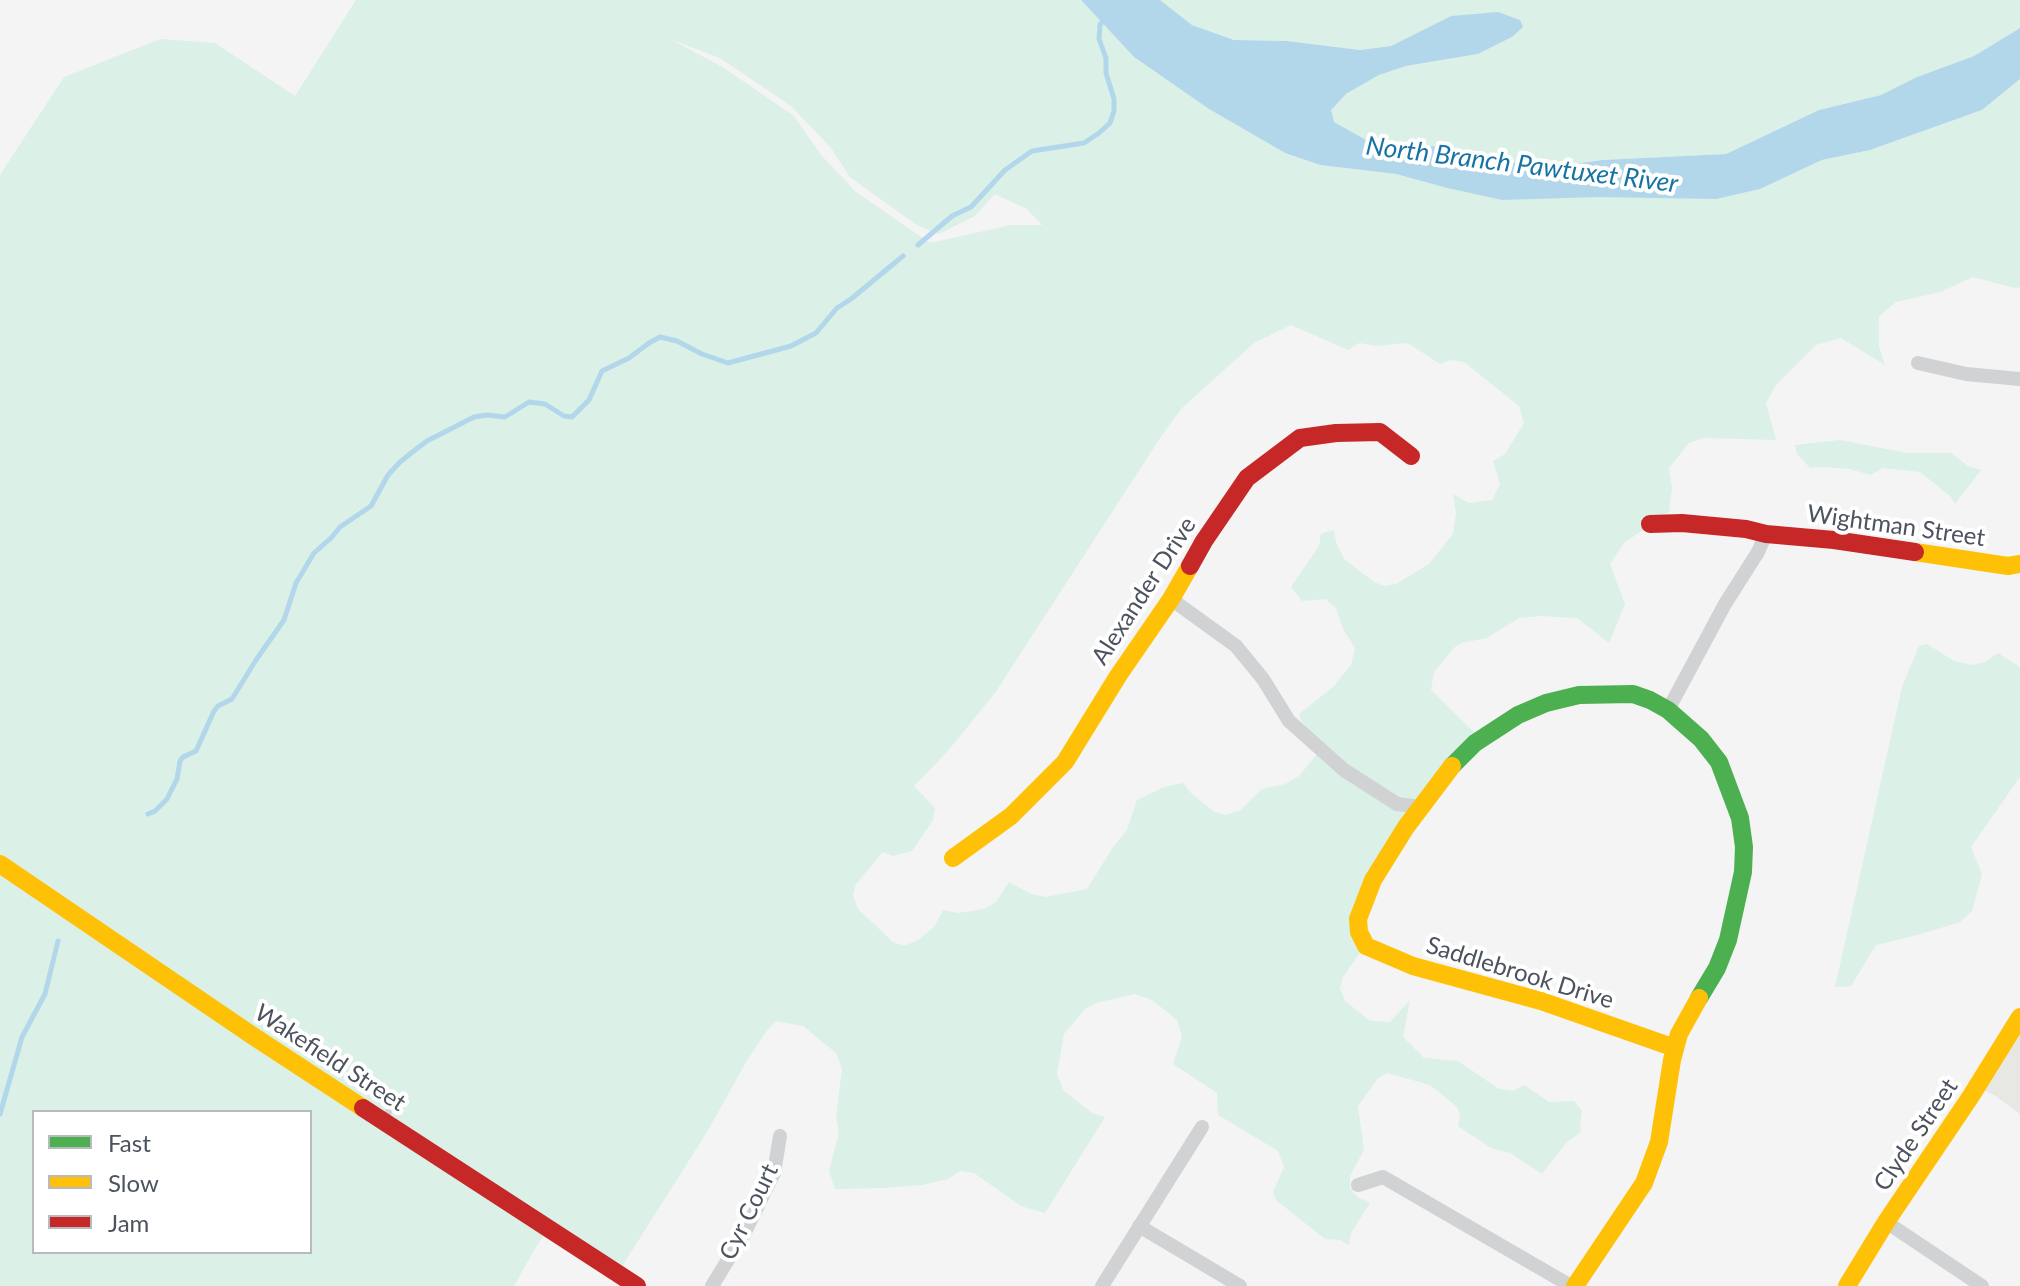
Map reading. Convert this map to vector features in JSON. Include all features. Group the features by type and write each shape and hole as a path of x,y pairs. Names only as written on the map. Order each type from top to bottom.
{"street":[{"path":"1918,363 1966,374 2020,379"},
{"name":"Alexander Drive","path":"953,858 1011,816 1065,762 1247,478 1300,438 1336,433 1380,432 1411,456"},
{"name":"Wightman Street","path":"1650,524 1682,523 1746,529 2008,566 2020,564"},
{"path":"1668,710 1766,534"},
{"path":"1171,599 1236,646 1263,679 1289,721 1344,770 1397,804 1420,807 1447,771 1475,743 1518,715 1546,703 1579,695 1633,694 1668,710 1701,739 1719,762 1736,803 1742,826 1743,872 1723,955 1685,1021 1675,1048 1659,1142 1644,1183 1573,1286 1383,1177 1358,1185"},
{"name":"Saddlebrook Drive","path":"1420,807 1373,880 1358,919 1359,932 1366,946 1413,966 1541,1001 1675,1048"},
{"name":"Wakefield Street","path":"0,864 616,1281 637,1286"},
{"name":"Clyde Street","path":"1982,1286 1886,1222 2020,1017"},
{"path":"1102,1286 1202,1127"},
{"name":"Cyr Court","path":"712,1286 745,1232 774,1173 780,1136"},
{"path":"1847,1286 1886,1222"},
{"path":"1139,1226 1240,1286"}],"lane":[{"path":"382,1121 395,1101"}],"shaded area":[{"path":"2020,1016 2020,1114 1994,1095 1978,1088"}],"green space":[{"path":"356,0 1081,0 1134,57 1209,109 1285,153 1320,165 1396,174 1502,200 1760,189 1822,160 1870,150 1982,110 2020,79 2020,287 1973,277 1940,292 1896,302 1879,316 1879,347 1885,365 1841,338 1816,345 1776,385 1766,403 1776,440 1704,438 1689,443 1669,468 1672,488 1669,512 1624,543 1610,564 1625,604 1609,643 1577,618 1519,618 1487,638 1461,643 1434,672 1431,690 1479,737 1368,889 1364,946 1342,979 1340,988 1345,1001 1370,1021 1390,1022 1410,1000 1403,1037 1424,1058 1458,1061 1499,1089 1513,1091 1524,1085 1549,1102 1574,1101 1582,1111 1581,1132 1566,1143 1542,1174 1510,1153 1491,1148 1458,1126 1460,1114 1456,1106 1430,1085 1387,1073 1378,1078 1358,1106 1364,1150 1350,1176 1350,1188 1357,1197 1370,1203 1351,1233 1349,1245 1340,1240 1325,1239 1276,1200 1273,1192 1284,1167 1278,1151 1218,1115 1217,1093 1173,1064 1182,1037 1177,1020 1152,1000 1135,994 1096,1003 1084,1010 1064,1034 1057,1074 1063,1090 1092,1113 1105,1117 1045,1213 1021,1206 974,1173 960,1171 948,1179 922,1185 835,1189 829,1171 839,1133 836,1117 842,1069 836,1053 803,1026 776,1021 746,1062 707,1132 621,1268 553,1222 514,1286 0,1286 0,175 64,77 160,39 215,43 295,96","holes":["672,40 720,58 791,106 831,148 850,177 918,226 939,234 975,216 995,194 1027,209 1042,225 1011,225 930,243 856,192 821,155 794,116 724,68","1291,325 1348,350 1359,343 1377,346 1404,343 1440,364 1450,360 1464,362 1519,406 1524,423 1505,454 1493,461 1500,484 1492,500 1469,503 1453,494 1456,513 1453,534 1429,564 1396,584 1385,586 1374,582 1344,559 1334,530 1321,534 1319,546 1291,587 1302,601 1325,599 1336,608 1343,629 1355,648 1351,665 1333,687 1299,714 1322,748 1299,776 1285,784 1262,789 1241,810 1226,815 1213,811 1183,783 1164,787 1137,800 1127,830 1087,889 1046,897 1031,894 1009,882 996,902 984,909 958,913 943,910 934,927 918,940 904,946 893,942 858,909 853,895 856,884 883,852 893,856 912,851 933,820 935,808 914,786 947,752 995,693 1182,408 1254,343"]},
{"path":"1160,0 2020,0 2020,28 1974,56 1917,77 1881,95 1819,110 1726,154 1603,160 1541,169 1445,146 1397,147 1368,141 1334,122 1330,110 1346,94 1379,75 1406,66 1478,54 1512,37 1451,16 1391,46 1360,50 1287,41 1234,40 1192,25"},
{"path":"1840,440 1907,453 1951,453 1968,466 1981,470 1955,504 1950,496 1920,472 1883,468 1870,475 1850,469 1810,468 1797,454 1795,445"},
{"path":"1927,644 1954,661 1973,665 1985,662 1998,653 2020,667 2020,777 1971,847 1982,874 1972,911 1960,922 1876,945 1851,986 1835,987 1902,687 1919,646"}],"water":[{"name":"North Branch Pawtuxet River","path":"1081,0 1160,0 1192,25 1234,40 1287,41 1360,50 1391,46 1451,16 1498,12 1520,20 1523,27 1512,37 1478,54 1406,66 1379,75 1346,94 1331,110 1334,122 1368,141 1397,147 1445,146 1541,169 1602,160 1726,154 1819,110 1881,95 1917,77 1974,56 2020,28 2020,79 1982,110 1870,150 1822,160 1760,189 1716,199 1598,197 1502,200 1396,174 1320,165 1285,153 1209,109 1134,57"}],"waterway":[{"path":"918,245 952,216 971,207 1005,170 1032,151 1084,143 1110,123 1114,99 1099,39 1100,25 1104,19"},
{"path":"148,814 167,799 177,779 180,761 196,751 214,711 232,699 284,620 296,583 314,553 340,527 371,506 388,475 427,441 474,417 505,417 529,402 545,404 564,416 572,417 589,400 602,371 629,358 660,337 728,363 791,346 816,333 837,308 903,256"},
{"path":"0,1114 22,1037 45,994 58,941"}],"traffic: fast":[{"path":"1452,766 1475,743 1518,715 1546,703 1579,695 1633,694 1650,700 1668,710 1701,739 1719,762 1740,818 1744,847 1743,872 1728,940 1717,968 1699,998"}],"traffic: slow":[{"path":"1915,552 2008,566 2020,564"},
{"path":"953,858 1011,816 1065,762 1190,566"},
{"path":"1452,766 1406,827 1373,880 1358,919 1359,932 1366,946 1413,966 1541,1001 1675,1048"},
{"path":"0,864 363,1108"},
{"path":"1575,1286 1644,1183 1659,1142 1679,1034 1699,998"},
{"path":"1847,1286 2020,1017"}],"traffic: jam":[{"path":"1190,566 1247,478 1300,438 1380,432 1411,456"},
{"path":"1650,524 1682,523 1746,529 1915,552"},
{"path":"363,1108 637,1286"}]}
